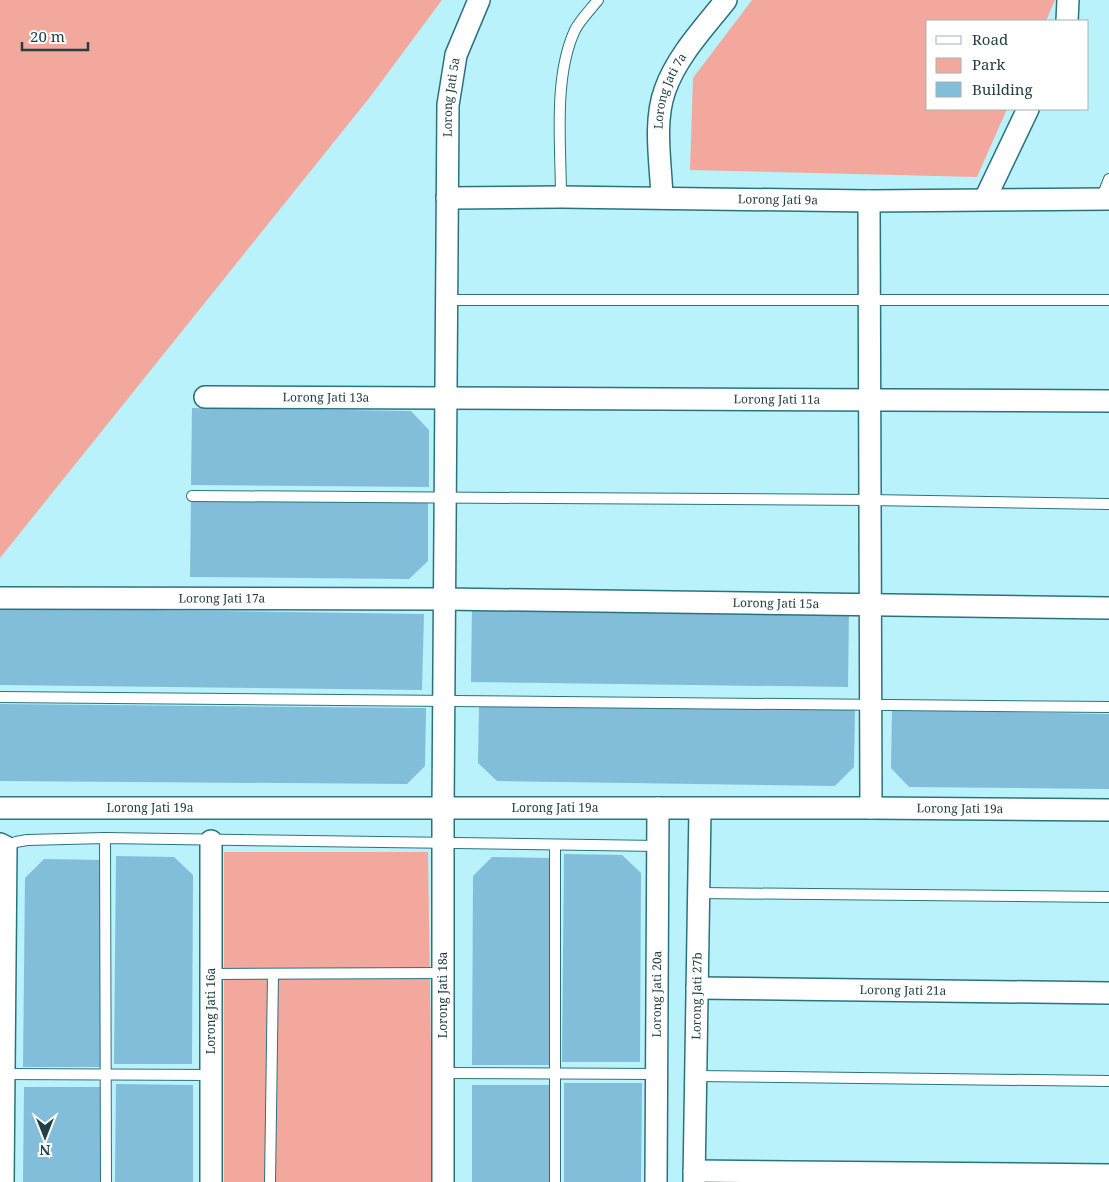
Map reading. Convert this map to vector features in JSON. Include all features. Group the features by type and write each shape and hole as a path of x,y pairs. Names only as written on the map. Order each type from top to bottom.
{"street":[{"name":"Lorong Jati 5a","path":"445,497 448,105 456,55 479,0"},
{"name":"Lorong Jati 7a","path":"662,198 659,128 665,90 686,51 726,0"},
{"path":"1067,20 1068,0"},
{"path":"985,199 1028,110"},
{"name":"Lorong Jati 9a","path":"448,198 561,197 869,201 1105,199"},
{"path":"869,201 870,808"},
{"name":"Lorong Jati 13a","path":"205,397 446,396"},
{"name":"Lorong Jati 11a","path":"446,396 1109,400"},
{"name":"Lorong Jati 18a","path":"443,1182 445,497"},
{"name":"Lorong Jati 17a","path":"0,598 444,599"},
{"name":"Lorong Jati 15a","path":"444,599 1109,608"},
{"name":"Lorong Jati 19a","path":"0,808 870,808 1109,810"},
{"name":"Lorong Jati 20a","path":"656,1182 658,808"},
{"name":"Lorong Jati 27b","path":"694,1176 700,809"},
{"name":"Lorong Jati 16a","path":"211,841 211,1182"},
{"path":"3,845 3,1182"},
{"name":"Lorong Jati 21a","path":"697,988 1109,993"},
{"path":"694,1176 1109,1175"}],"lane":[{"path":"561,197 561,105 566,55 575,29 598,0"},
{"path":"1105,199 1109,179"},
{"path":"447,300 870,302 1109,300"},
{"path":"192,496 870,500 1109,504"},
{"path":"0,697 1109,707"},
{"path":"3,845 27,840 104,838 658,846"},
{"path":"104,838 106,1182"},
{"path":"554,1182 555,845"},
{"path":"699,893 1109,897"},
{"path":"211,974 443,973"},
{"path":"270,1182 272,974"},
{"path":"443,1073 657,1074"},
{"path":"4,1074 211,1075"},
{"path":"696,1076 1109,1082"}],"green space":[{"path":"0,0 442,0 370,97 0,558"},
{"path":"752,0 1055,0 1046,20 926,20 926,110 1007,110 977,177 690,170 693,78"},
{"path":"224,852 428,852 433,1182 224,1182"}],"building":[{"path":"192,408 411,411 429,430 429,487 191,485"},
{"path":"191,500 428,503 428,561 409,579 190,577"},
{"path":"472,605 849,610 848,687 471,682"},
{"path":"0,608 424,614 422,690 0,685"},
{"path":"0,704 426,708 425,766 407,784 0,781"},
{"path":"479,705 855,710 854,767 835,786 497,781 478,763"},
{"path":"892,710 1109,714 1109,789 909,787 891,768"},
{"path":"564,854 622,855 641,873 640,1062 562,1062"},
{"path":"116,856 174,857 193,875 192,1064 114,1064"},
{"path":"492,857 551,858 549,1065 472,1065 473,876"},
{"path":"44,859 103,860 101,1067 23,1067 25,878"},
{"path":"564,1083 642,1083 641,1182 564,1182"},
{"path":"116,1084 193,1085 193,1182 115,1182"},
{"path":"472,1085 550,1085 549,1182 472,1182"},
{"path":"24,1087 101,1087 101,1182 23,1182"}]}
